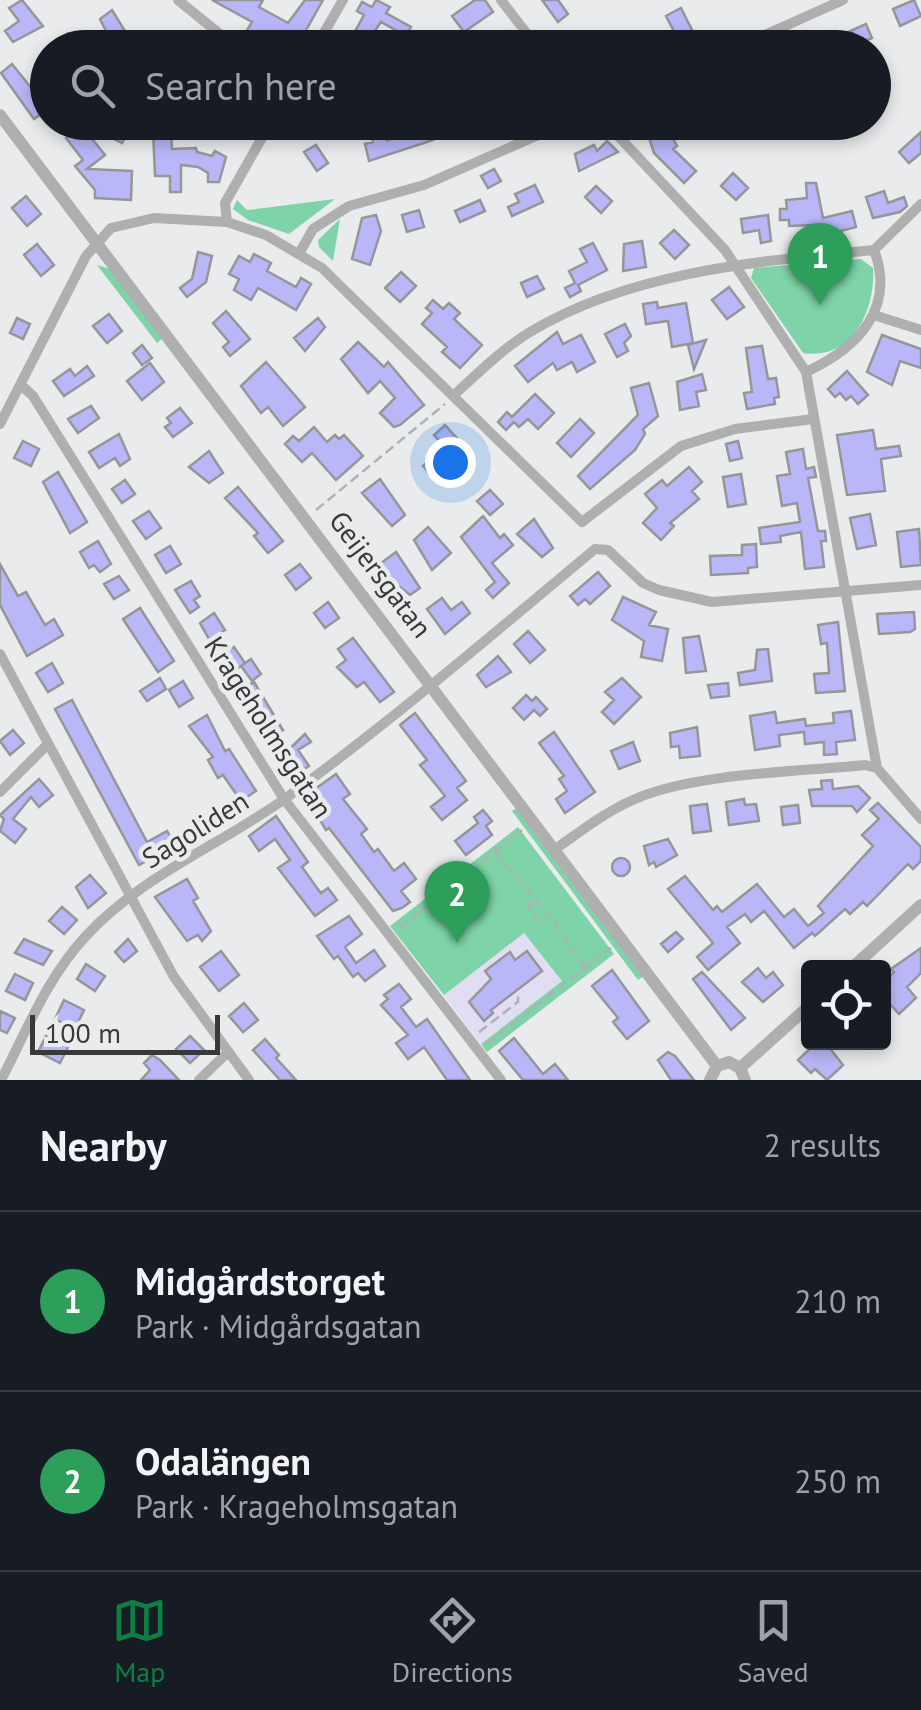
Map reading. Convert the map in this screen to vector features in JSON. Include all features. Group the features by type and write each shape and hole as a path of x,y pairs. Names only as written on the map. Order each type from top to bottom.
{"street":[{"path":"178,0 216,30"},
{"path":"326,30 343,0"},
{"path":"501,0 524,30"},
{"path":"810,0 819,11"},
{"path":"776,30 843,0"},
{"name":"Geijersgatan","path":"0,115 557,848 717,1066"},
{"path":"227,222 225,203 261,140"},
{"path":"300,252 313,229 339,210 424,185 527,140"},
{"path":"622,140 725,250 806,372 849,594 877,768 921,819"},
{"path":"454,396 529,332 612,293 760,261 874,250 921,204"},
{"path":"0,424 86,256 111,228 130,220 227,222 300,252 582,522 681,446 736,429 813,419"},
{"path":"806,372 857,339 877,316 881,270 874,250"},
{"path":"877,316 921,330"},
{"name":"Krageholmsgatan","path":"21,385 33,396 284,799 501,1080"},
{"name":"Sagoliden","path":"1,1080 72,953 130,897 284,799 432,685 594,550 603,549 644,583 692,600 731,603 849,594"},
{"path":"849,594 921,585"},
{"path":"0,654 174,977 249,1080"},
{"path":"0,792 48,744"},
{"path":"557,848 594,821 637,798 678,787 864,764 877,768"},
{"path":"861,960 921,905"},
{"path":"710,1080 717,1066 729,1062 743,1074 801,1013"},
{"path":"199,1080 228,1052"}],"path":[{"path":"307,518 454,396"},
{"path":"390,936 524,829"},
{"path":"495,852 585,968"},
{"path":"532,899 529,909 539,922 549,921"},
{"path":"479,1050 612,947"},
{"path":"470,1039 518,1002 518,992"}],"shaded area":[{"path":"524,932 562,981 481,1044 444,995"}],"green space":[{"path":"335,199 289,234 248,220 233,209 237,200 247,210"},
{"path":"340,219 333,261 319,247 318,240"},
{"path":"861,259 873,268 865,315 847,341 820,353 803,353 751,278 754,268"},
{"path":"97,265 110,269 163,338 157,343"},
{"path":"517,808 644,976 638,980 512,811"},
{"path":"518,827 614,954 487,1052 481,1044 562,981 524,933 444,995 390,926"}],"building":[{"path":"22,0 43,26 13,42 5,31 19,21 9,8"},
{"path":"212,0 263,0 259,7 288,23 305,0 323,0 306,30 247,30 252,22"},
{"path":"376,0 390,7 386,13 411,27 409,30 395,30 381,22 375,30 356,30 364,15 357,11 362,2 372,7"},
{"path":"475,0 485,0 493,12 467,30 462,30 452,16"},
{"path":"542,0 558,0 568,14 558,22"},
{"path":"914,0 921,16 900,26 893,9"},
{"path":"681,8 692,30 673,30 666,16"},
{"path":"112,10 124,30 106,30 100,19"},
{"path":"12,64 30,86 30,113 1,73"},
{"path":"921,132 921,153 909,163 899,152"},
{"path":"68,140 93,140 105,155 87,169 132,171 131,200 95,198 95,190 75,166 83,160"},
{"path":"153,140 172,140 172,149 196,148 197,152 212,156 215,151 226,157 219,182 208,182 208,173 198,167 181,165 181,192 170,192 170,176 155,176"},
{"path":"433,140 369,161 365,144"},
{"path":"650,140 674,140 677,146 673,149 696,171 684,183 654,153"},
{"path":"607,141 618,152 579,171 575,154 594,145 597,151"},
{"path":"316,145 328,163 317,171 304,152"},
{"path":"494,169 501,181 488,188 481,176"},
{"path":"733,173 748,188 736,200 721,186"},
{"path":"806,183 816,183 823,218 852,211 856,227 813,238 812,225 789,226 789,220 780,220 780,209 787,209 786,200 807,198"},
{"path":"535,185 543,202 512,216 508,207 519,202 515,194"},
{"path":"596,186 612,201 601,213 585,197"},
{"path":"884,191 888,203 904,197 907,206 900,212 873,218 866,197"},
{"path":"26,196 41,214 27,226 12,208"},
{"path":"480,200 485,211 460,222 455,211"},
{"path":"419,210 424,227 407,232 402,215"},
{"path":"376,215 381,231 370,265 352,259 362,218"},
{"path":"768,215 771,241 761,243 759,230 743,233 741,219"},
{"path":"674,230 689,245 675,259 660,243"},
{"path":"642,241 646,267 623,271 624,244"},
{"path":"593,243 607,270 578,285 581,291 570,297 565,288 575,283 569,271 587,262 580,249"},
{"path":"37,244 54,265 41,276 24,255"},
{"path":"198,252 212,256 206,282 187,297 180,288 192,279"},
{"path":"254,254 271,263 267,271 296,287 301,278 311,284 296,310 258,288 251,300 234,290 239,279 229,274 239,256 250,262"},
{"path":"401,272 416,286 400,302 385,288"},
{"path":"537,276 544,289 527,297 521,283"},
{"path":"729,287 744,307 727,319 712,300"},
{"path":"433,300 443,309 449,303 460,313 454,319 482,345 460,368 442,352 447,347 422,324 432,313 426,308"},
{"path":"657,302 658,308 686,303 693,343 672,347 668,321 646,324 643,304"},
{"path":"226,311 250,339 230,356 223,347 229,342 213,323"},
{"path":"109,314 122,331 107,343 93,326"},
{"path":"17,318 30,324 23,339 10,333"},
{"path":"318,318 325,327 305,351 294,338"},
{"path":"625,324 631,336 624,343 628,351 617,357 605,334"},
{"path":"557,332 563,344 581,335 595,362 577,372 572,362 557,370 553,363 528,382 515,366"},
{"path":"882,335 921,349 921,368 900,361 892,385 867,372"},
{"path":"706,340 694,369 688,345"},
{"path":"358,342 384,367 388,362 424,405 400,425 394,427 380,413 395,398 380,381 368,393 341,359"},
{"path":"142,345 152,358 142,365 133,353"},
{"path":"762,346 768,379 776,378 779,397 774,398 775,404 747,409 744,393 752,392 746,348"},
{"path":"266,362 305,407 283,426 268,407 261,413 241,386"},
{"path":"150,363 164,382 142,400 127,381"},
{"path":"87,366 94,376 64,396 53,381 70,369 75,376"},
{"path":"847,371 868,395 858,404 851,396 846,400 840,393 835,397 828,389"},
{"path":"702,374 706,390 696,392 699,406 680,410 677,382"},
{"path":"649,383 658,416 643,429 645,434 635,450 590,489 578,476 638,415 631,388"},
{"path":"535,394 554,413 538,429 528,419 519,427 514,422 506,430 498,422 507,412 512,417"},
{"path":"91,406 99,418 78,433 68,419"},
{"path":"180,408 192,423 173,437 165,427 171,423 167,418"},
{"path":"580,419 594,433 571,457 557,443"},
{"path":"445,425 473,456 458,470 451,463 433,478 423,466 445,447 434,435"},
{"path":"314,427 327,442 335,435 339,439 344,435 363,456 336,480 312,453 302,462 285,444 293,436 299,441"},
{"path":"873,430 876,449 899,446 901,456 881,459 885,491 847,495 837,435"},
{"path":"119,434 130,459 120,466 115,458 99,468 89,452"},
{"path":"23,441 39,449 31,466 14,458"},
{"path":"738,441 742,458 730,461 726,444"},
{"path":"803,449 806,469 814,467 816,477 808,478 818,531 825,531 826,541 821,541 824,567 805,569 801,532 780,536 781,542 761,544 759,528 800,522 797,503 782,506 777,476 790,474 786,452"},
{"path":"209,451 223,473 209,483 189,467"},
{"path":"689,467 702,482 692,491 699,499 670,523 674,526 661,540 643,523 657,508 645,494 662,480 667,486"},
{"path":"58,472 87,522 70,533 43,482"},
{"path":"741,474 746,504 728,507 723,477"},
{"path":"380,479 405,515 392,526 362,493"},
{"path":"125,480 135,494 122,503 112,489"},
{"path":"238,487 283,541 268,553 254,536 258,533 225,498"},
{"path":"490,490 503,504 490,515 477,501"},
{"path":"149,511 161,528 146,539 133,521"},
{"path":"870,514 876,545 857,549 850,518"},
{"path":"483,516 500,538 504,534 513,545 492,563 509,583 493,598 486,590 495,582 461,537"},
{"path":"534,519 553,548 542,557 517,534"},
{"path":"428,527 451,553 432,570 414,540"},
{"path":"919,529 921,565 901,567 897,532"},
{"path":"98,541 111,564 100,572 94,565 89,568 80,552"},
{"path":"756,544 757,567 748,568 748,573 711,575 710,556 742,555 742,545"},
{"path":"170,546 181,564 166,573 155,555"},
{"path":"396,552 420,588 410,595 399,586 390,593 379,577 387,572 381,563"},
{"path":"0,564 18,596 26,592 45,625 54,619 63,635 27,656 0,605"},
{"path":"300,564 311,578 296,590 285,575"},
{"path":"598,572 610,586 590,604 585,599 578,605 570,596"},
{"path":"119,576 129,590 114,599 104,584"},
{"path":"191,581 200,596 194,600 199,607 190,613 175,590"},
{"path":"623,597 656,612 649,625 668,629 662,661 641,657 644,641 612,620"},
{"path":"442,598 451,610 462,602 470,613 445,634 427,609"},
{"path":"328,602 339,618 325,628 314,613"},
{"path":"140,608 174,661 158,672 123,619"},
{"path":"914,612 915,629 879,634 877,614"},
{"path":"214,613 225,630 209,639 200,623"},
{"path":"838,622 845,691 816,693 814,674 829,673 827,643 821,644 818,625"},
{"path":"528,631 545,650 530,663 514,644"},
{"path":"699,636 706,671 686,673 683,638"},
{"path":"353,638 394,692 380,702 364,682 357,687 337,667 346,660 338,649"},
{"path":"234,647 245,663 230,674 219,657"},
{"path":"768,649 772,681 740,685 738,673 755,670 757,650"},
{"path":"498,656 511,672 486,687 477,675"},
{"path":"251,659 261,674 252,681 241,666"},
{"path":"52,663 63,683 48,692 36,673"},
{"path":"160,678 166,689 147,701 140,691"},
{"path":"622,678 641,697 614,724 602,712 614,700 605,692"},
{"path":"183,681 193,698 179,707 169,690"},
{"path":"254,682 283,730 268,739 238,692"},
{"path":"728,683 729,696 711,698 708,685"},
{"path":"526,695 532,701 536,697 547,709 540,716 534,710 524,720 513,708"},
{"path":"72,700 147,842 167,831 175,845 139,865 55,709"},
{"path":"851,711 855,740 836,742 837,754 824,755 824,742 805,744 804,732 779,735 780,746 755,750 750,716 775,712 777,723 805,719 806,726 834,723 833,713"},
{"path":"415,713 466,781 457,788 467,800 442,820 431,807 445,796 420,765 427,760 400,725"},
{"path":"207,715 225,751 229,749 256,791 241,801 223,775 218,778 208,760 213,757 189,726"},
{"path":"697,727 700,756 680,758 679,746 671,747 670,733"},
{"path":"13,730 24,743 10,755 0,741"},
{"path":"554,732 595,792 565,813 556,799 567,791 559,779 564,776 539,743"},
{"path":"305,734 311,742 298,750 309,766 294,776 281,757"},
{"path":"633,742 640,761 619,769 611,751"},
{"path":"336,774 350,794 343,799 367,829 361,834 374,852 378,849 394,871 404,863 416,879 401,891 410,902 402,908 393,911 329,828 326,830 305,796"},
{"path":"39,779 53,795 39,807 31,797 13,819 26,829 15,843 0,831 4,819 0,815"},
{"path":"832,780 833,789 858,786 870,798 857,812 852,806 812,806 809,790 822,789 821,781"},
{"path":"744,799 745,805 756,804 759,821 729,825 726,802"},
{"path":"878,803 921,847 921,861 913,869 908,864 867,906 863,902 850,914 845,909 815,936 812,933 794,948 764,911 751,922 745,914 727,927 740,943 708,970 697,957 713,943 668,889 685,876 713,910 717,906 722,912 757,884 784,917 794,909 808,926 824,913 818,906 873,846 862,835 879,819 870,810"},
{"path":"707,804 711,831 693,833 690,806"},
{"path":"798,805 800,823 783,825 781,807"},
{"path":"483,810 492,821 486,826 492,835 466,855 455,841 478,823 474,817"},
{"path":"276,816 308,862 302,867 317,888 321,893 328,888 337,900 315,916 278,868 290,860 275,839 259,851 249,836"},
{"path":"668,839 677,855 656,867 654,862 649,865 644,846"},
{"path":"621,858 630,867 621,876 612,867"},
{"path":"90,875 106,893 88,908 76,887"},
{"path":"187,879 198,898 193,901 211,931 202,941 198,935 187,941 155,897"},
{"path":"62,907 77,920 64,934 49,921"},
{"path":"349,916 362,934 345,947 356,963 374,950 385,966 365,981 358,973 353,977 317,936"},
{"path":"676,932 683,939 668,952 661,944"},
{"path":"24,939 52,951 43,965 15,953"},
{"path":"128,939 137,951 124,962 115,952"},
{"path":"921,948 921,973 907,987 916,998 899,1014 891,1005 891,969"},
{"path":"221,951 239,975 219,991 200,967"},
{"path":"527,951 542,971 491,1010 493,1013 484,1021 469,1002 491,979 485,971 510,952 515,960"},
{"path":"86,964 105,976 95,991 77,979"},
{"path":"758,968 766,978 773,972 783,985 763,1002 742,982"},
{"path":"612,970 649,1021 627,1039 613,1022 618,1018 592,986"},
{"path":"702,972 745,1018 731,1030 693,979"},
{"path":"15,974 33,983 25,1000 6,991"},
{"path":"399,984 411,999 401,1007 416,1027 427,1019 470,1080 447,1080 424,1047 408,1059 396,1043 408,1035 381,1005 388,999 384,995"},
{"path":"64,1000 84,1010 75,1029 55,1019"},
{"path":"244,1003 258,1020 243,1032 229,1016"},
{"path":"0,1011 15,1018 7,1033 0,1030"},
{"path":"46,1036 68,1047 60,1063 38,1052"},
{"path":"190,1036 204,1050 190,1063 176,1049"},
{"path":"514,1038 543,1074 555,1064 568,1080 523,1080 499,1051"},
{"path":"265,1039 296,1080 280,1080 253,1050"},
{"path":"809,1050 831,1050 843,1065 827,1080 815,1069 811,1073 798,1060"},
{"path":"668,1052 694,1080 671,1080 658,1060"},
{"path":"152,1055 179,1080 141,1080 150,1070 144,1063"}],"place":[{"name":"Midgårdstorget","path":"820,305"},
{"name":"Odalängen","path":"457,943"}]}
